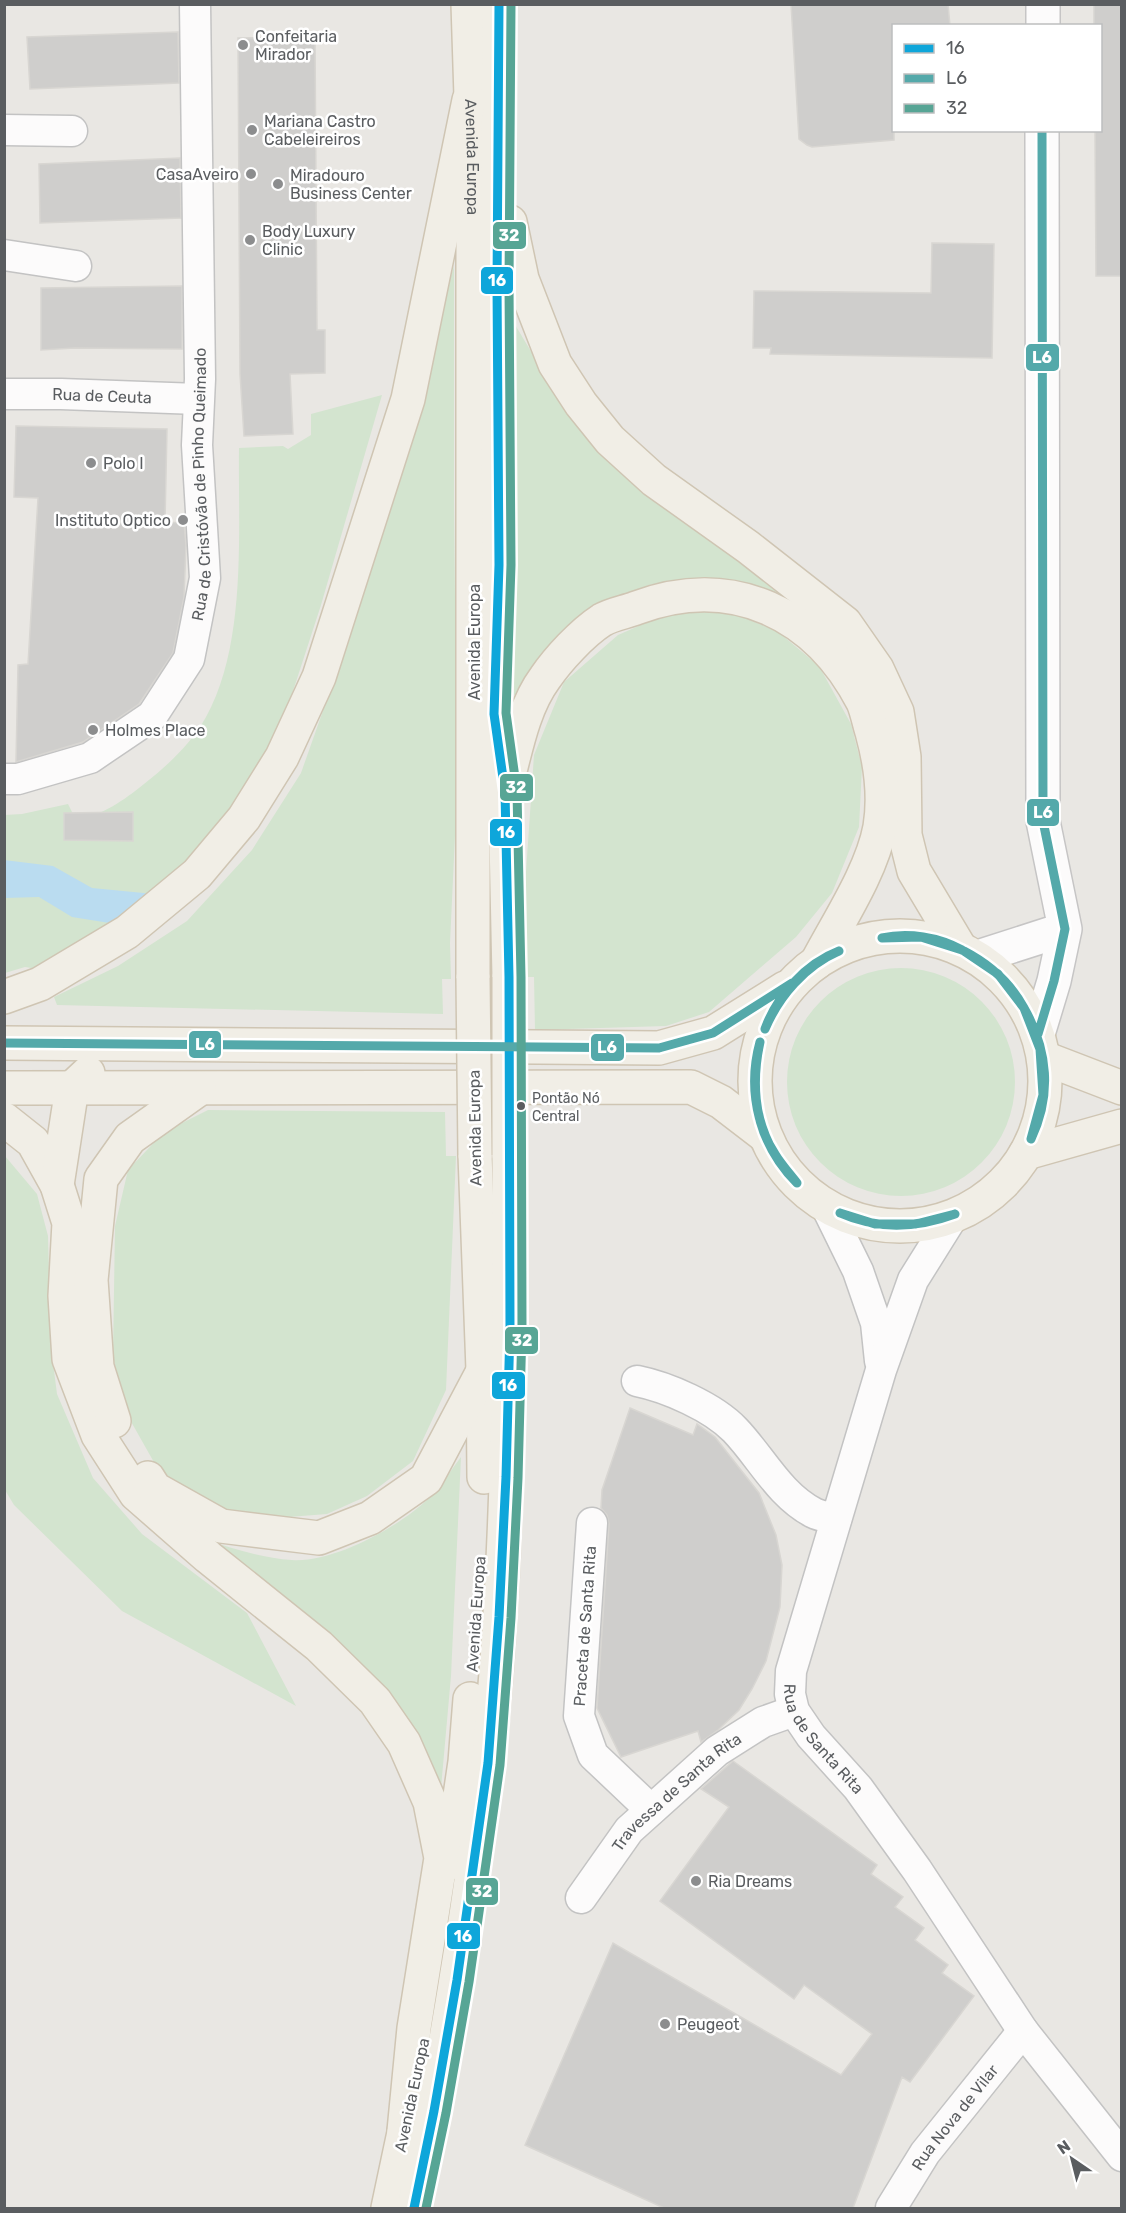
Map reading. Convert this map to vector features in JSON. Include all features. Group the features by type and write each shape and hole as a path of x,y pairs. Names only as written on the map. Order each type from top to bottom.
{"main road":[{"name":"Avenida Europa","path":"388,2208 427,2022 465,1762 476,1629 484,1480 483,1370 475,1155 473,978 473,159 469,100 468,4"},
{"name":"Avenida Europa","path":"414,2208 457,1980 488,1762 500,1617 506,1477 510,1328 509,977 506,792 494,714 499,565 497,297 499,4"},
{"path":"4,997 40,984 127,932 197,874 244,818 282,758 319,677 408,399 469,100"},
{"path":"498,164 522,279 555,364 580,404 610,440 654,480 748,547 845,623 878,669 897,712 904,757 905,835 914,871 969,953"},
{"path":"506,792 521,727 544,679 568,650 603,620 658,600 706,594 752,601 798,623 836,658 864,704 877,751 881,789 880,826 869,861 817,962"},
{"path":"4,1042 659,1048 713,1034 792,983 817,962 845,946 877,938 910,936 942,942 969,953 1000,975 1022,1002 1041,1046 1045,1090 1039,1123 1026,1153 1007,1179 982,1201 954,1216 922,1225 890,1226 857,1220 827,1208 801,1189 780,1164 764,1135 756,1104 754,1071 760,1040 773,1009 792,983"},
{"path":"57,1185 72,1088 94,1066 165,1044"},
{"path":"1041,1046 1122,1088"},
{"path":"4,1088 691,1087 721,1101 764,1135"},
{"path":"199,1089 130,1138 101,1179 91,1280 97,1367 119,1438 155,1489 220,1526 319,1538 370,1518 426,1479 483,1370"},
{"path":"4,1119 33,1142 57,1185 69,1223 65,1296 69,1359 98,1435 136,1494 208,1557 319,1646 375,1701 404,1743 430,1802 441,1858 414,2028 404,2131"},
{"path":"1026,1153 1122,1126"}],"street":[{"name":"Rua de Cristóvão de Pinho Queimado","path":"4,779 18,779 90,758 152,716 189,659 205,578 196,445 200,379 195,4"},
{"path":"1043,4 1043,24"},
{"path":"4,130 72,131"},
{"path":"1041,1046 1065,929 1043,821 1042,132"},
{"path":"4,255 76,266"},
{"name":"Rua de Ceuta","path":"4,394 61,393 198,399"},
{"path":"969,953 1065,929"},
{"name":"Rua de Santa Rita","path":"827,1208 858,1271 876,1323 881,1370"},
{"name":"Rua de Santa Rita","path":"954,1216 913,1280 881,1370 791,1671 790,1694 794,1712 811,1736 858,1788 917,1870 1023,2031 1122,2156"},
{"path":"637,1381 656,1385 694,1401 734,1428 780,1488 815,1514 836,1519"},
{"name":"Praceta de Santa Rita","path":"592,1523 579,1716 593,1755 651,1810"},
{"name":"Travessa de Santa Rita","path":"581,1898 629,1830 717,1751 763,1722 794,1712"},
{"name":"Rua Nova de Vilar","path":"891,2208 925,2153 1023,2031"}],"green space":[{"path":"454,266 457,793 450,943 451,979 442,979 443,1014 57,1005 54,997 118,966 187,921 252,850 301,773 343,654"},
{"path":"514,323 566,410 840,642 722,582 685,579 649,585 585,615 518,694 514,695 516,480"},
{"path":"382,395 321,605 280,731 220,825 189,865 139,905 44,970 25,967 5,973 4,815 22,814 68,804 76,820 95,815 129,796 170,762 186,745 206,717 219,688 228,656 238,586 239,448 283,446 288,449 311,435 311,414"},
{"path":"680,608 732,613 777,631 819,666 851,724 862,767 859,827 832,893 796,937 709,1012 666,1026 535,1030 534,977 526,977 526,872 534,755 564,682 618,635"},
{"path":"901,968 923,970 955,981 982,1001 1002,1028 1013,1060 1015,1082 1013,1104 1002,1136 982,1163 955,1183 923,1194 901,1196 879,1194 847,1183 820,1163 800,1136 789,1104 787,1082 789,1060 800,1028 820,1001 847,981 879,970"},
{"path":"208,1110 445,1112 446,1156 456,1156 446,1390 413,1461 367,1496 327,1514 276,1518 227,1512 188,1495 155,1464 125,1411 113,1356 115,1226 128,1170 164,1132"},
{"path":"5,1156 37,1194 48,1236 51,1347 57,1394 93,1478 142,1534 247,1613 296,1706 122,1611 14,1505 5,1490"},
{"path":"461,1457 451,1676 441,1788 203,1539 280,1559 309,1559 327,1556 366,1540 402,1520 434,1492"}],"water":[{"path":"4,860 53,866 92,888 154,894 116,924 72,917 39,897 5,898"}],"building":[{"path":"791,4 948,4 950,24 892,24 892,132 894,132 894,140 812,147 799,139"},
{"path":"1094,4 1122,4 1122,276 1096,276 1095,132 1102,132 1102,24 1094,24"},
{"path":"178,32 179,83 30,89 27,37"},
{"name":"Miradouro Business Center","path":"315,37 317,330 325,330 325,373 290,374 293,434 244,436 240,374 238,38"},
{"path":"180,158 181,218 40,223 39,164"},
{"path":"932,243 994,244 992,358 770,354 771,348 753,348 754,291 931,293"},
{"path":"182,286 182,349 41,350 41,288"},
{"path":"16,426 167,429 165,522 184,523 186,545 184,597 173,653 139,704 83,742 16,762 18,665 28,664 38,498 14,497"},
{"path":"133,812 133,841 64,840 64,813"},
{"path":"630,1408 693,1435 697,1424 715,1437 759,1493 776,1535 782,1565 780,1607 766,1661 739,1710 701,1742 698,1731 621,1757 597,1708 609,1524 607,1515 601,1508 602,1490"},
{"path":"733,1761 877,1865 871,1874 903,1897 895,1907 924,1928 915,1940 948,1965 942,1973 974,1996 910,2082 902,2077 853,2208 664,2208 525,2145 613,1943 841,2075 872,2034 804,1985 794,1999 660,1901 729,1807 701,1789"}],"transit line":[{"name":"16","path":"414,2208 457,1980 488,1763 499,1617 506,1477 510,1328 509,977 505,792 494,714 499,565 497,285 499,4"},
{"name":"32","path":"426,2208 446,2113 469,1982 500,1765 518,1478 522,1328 521,977 517,792 506,713 511,565 509,285 511,4"},
{"name":"L6","path":"1038,1034 1054,981 1065,929 1043,821 1042,132"},
{"name":"L6","path":"882,938 921,937 962,950"},
{"name":"L6","path":"882,938 923,937 962,950"},
{"name":"L6","path":"765,1029 777,1005 794,982 815,964 839,951"},
{"name":"L6","path":"765,1029 778,1005 794,983 815,965 839,951"},
{"name":"L6","path":"964,951 998,975 1024,1008"},
{"name":"L6","path":"964,951 998,974 1024,1008"},
{"name":"L6","path":"4,1043 659,1048 713,1033 792,983"},
{"name":"L6","path":"1024,1008 1038,1040 1044,1073 1042,1106 1031,1139"},
{"name":"L6","path":"1024,1008 1040,1049 1043,1095 1031,1139"},
{"name":"L6","path":"760,1042 755,1085 758,1114 768,1141 797,1183"},
{"name":"L6","path":"760,1042 755,1080 759,1118 774,1153 797,1183"},
{"name":"L6","path":"840,1213 875,1224 916,1224 955,1214"},
{"name":"L6","path":"840,1213 869,1222 898,1225 926,1222 955,1214"}],"place":[{"name":"Confeitaria Mirador","path":"243,45"},
{"name":"Mariana Castro Cabeleireiros","path":"252,130"},
{"name":"CasaAveiro","path":"251,174"},
{"name":"Miradouro Business Center","path":"278,184"},
{"name":"Body Luxury Clinic","path":"250,240"},
{"name":"Polo I","path":"91,463"},
{"name":"Instituto Optico","path":"183,520"},
{"name":"Holmes Place","path":"93,730"},
{"name":"Pontão Nó Central","path":"521,1106"},
{"name":"Ria Dreams","path":"696,1881"},
{"name":"Peugeot","path":"665,2024"}]}
